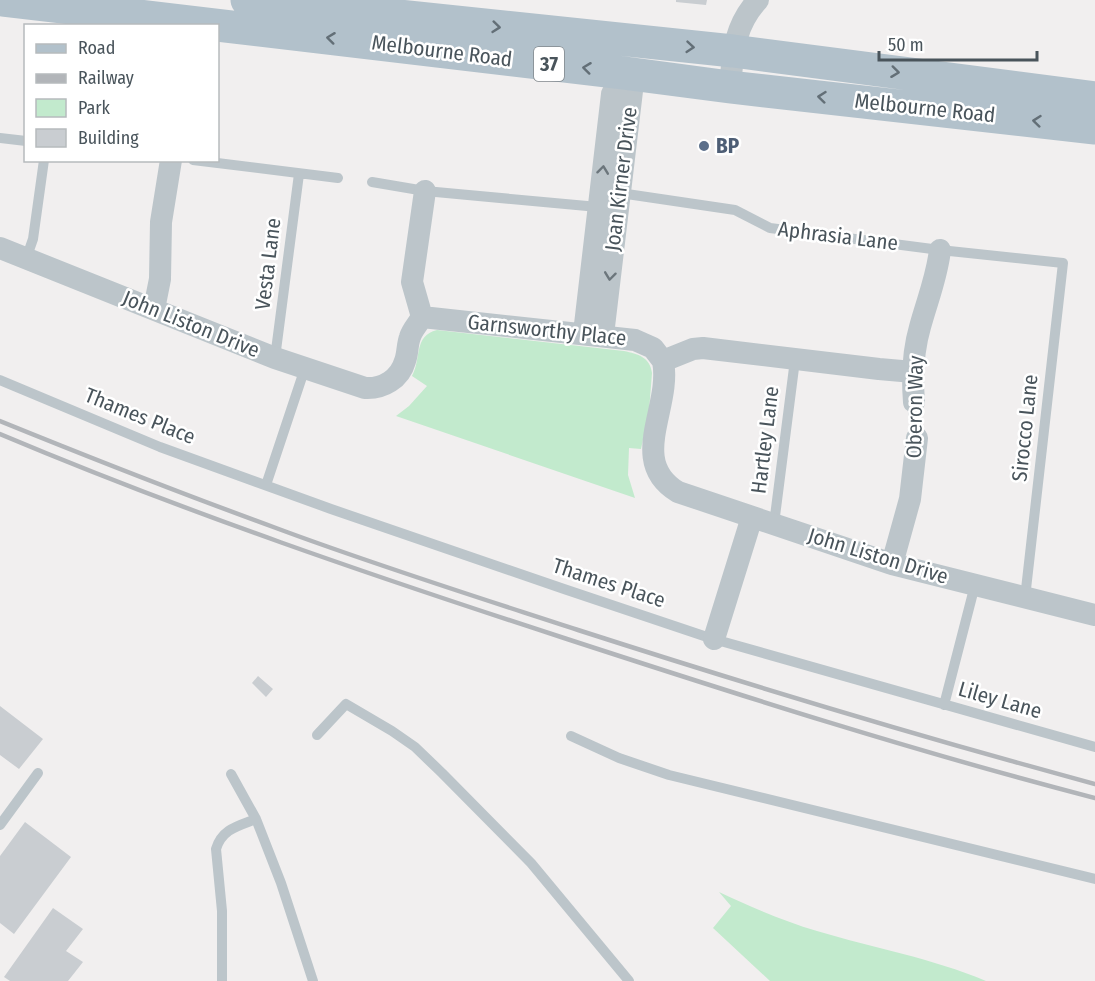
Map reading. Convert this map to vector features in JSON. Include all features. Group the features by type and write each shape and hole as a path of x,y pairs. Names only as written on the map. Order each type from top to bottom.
{"main road":[{"name":"Melbourne Road","path":"3,0 161,9 730,87 1095,128"},
{"name":"Melbourne Road","path":"247,0 620,41 733,51 1095,98"},
{"path":"620,41 624,73"}],"street":[{"path":"730,87 733,51 738,29 758,0"},
{"name":"Joan Kirner Drive","path":"593,334 620,193 632,91 624,73"},
{"name":"Joan Kirner Drive","path":"593,334 598,207 612,94 624,73"},
{"path":"154,309 160,279 161,222 171,162"},
{"path":"422,316 412,282 425,191"},
{"path":"598,207 620,193"},
{"name":"John Liston Drive","path":"0,248 275,358 365,387 385,385 402,369 410,336 422,316"},
{"name":"Oberon Way","path":"914,402 913,372 919,332 936,277 940,250"},
{"name":"Garnsworthy Place","path":"422,316 593,334 643,342 653,348 663,361"},
{"path":"663,361 699,348 913,372"},
{"name":"John Liston Drive","path":"663,361 664,378 653,458 657,472 666,483 682,495 892,564 1095,615"},
{"name":"Oberon Way","path":"892,564 910,499 918,438"},
{"path":"714,639 752,518"}],"lane":[{"path":"0,138 24,141"},
{"path":"26,259 33,239 44,162"},
{"path":"208,162 338,178"},
{"name":"Vesta Lane","path":"275,358 299,174"},
{"path":"372,182 425,191 598,207"},
{"name":"Aphrasia Lane","path":"620,193 735,210 770,228 1062,263"},
{"name":"Sirocco Lane","path":"1025,598 1062,263"},
{"name":"Hartley Lane","path":"774,524 795,360"},
{"path":"266,485 305,368"},
{"name":"Thames Place","path":"0,381 160,447 364,521 714,639 944,705"},
{"name":"Oberon Way","path":"914,402 912,411 919,432 918,438"},
{"name":"Liley Lane","path":"975,585 944,705 1095,747"},
{"path":"317,735 346,704 415,747 531,863 628,981"},
{"path":"571,736 618,758 669,775 1095,879"},
{"path":"0,825 38,773"},
{"path":"231,774 256,819 281,883 313,981"},
{"path":"222,981 222,911 216,849 226,831 256,819"}],"green space":[{"path":"437,330 624,351 646,360 652,373 649,411 641,449 629,448 628,475 635,498 396,416 409,406 427,386 412,376 421,342 429,333"},
{"path":"719,892 804,927 924,960 986,981 770,981 713,928 731,906"}],"building":[{"path":"676,0 707,0 706,5 676,2"},
{"path":"258,676 273,689 266,697 252,683"},
{"path":"0,706 43,739 19,769 0,755"},
{"path":"25,822 71,857 14,934 0,923 0,856"},
{"path":"53,908 83,929 66,951 83,962 68,981 10,981 4,977"}],"railway":[{"path":"0,421 241,515 426,580 771,691 1095,784"},
{"path":"0,434 210,517 495,616 830,723 1095,798"}],"place":[{"name":"BP","path":"704,146"}]}
